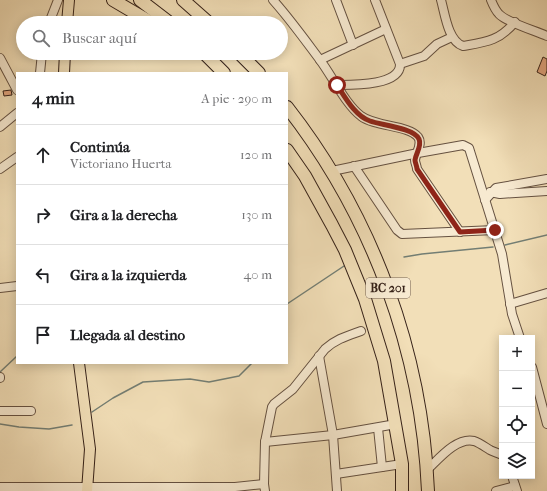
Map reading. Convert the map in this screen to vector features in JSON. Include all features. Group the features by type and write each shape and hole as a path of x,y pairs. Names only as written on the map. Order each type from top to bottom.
{"highway":[{"path":"112,0 140,16"},
{"path":"140,0 161,16"},
{"path":"183,0 201,16"},
{"path":"211,60 223,72"},
{"path":"246,60 258,72"},
{"name":"BC 201","path":"288,108 306,131 332,171 378,262 398,317 412,369 419,404 428,491"},
{"name":"BC 201","path":"288,151 305,176 332,225 345,250 365,299 384,361 402,464 402,491"},
{"path":"397,491 402,464"}],"main road":[{"path":"68,16 69,0"},
{"path":"64,72 65,60"},
{"path":"79,364 90,449 87,489"}],"street":[{"path":"52,16 58,0"},
{"path":"273,0 286,16"},
{"path":"282,0 282,11"},
{"path":"336,0 353,45"},
{"path":"337,85 371,84 398,73 400,66 375,0"},
{"path":"441,0 452,37 463,46 491,40 504,33 515,22"},
{"path":"491,0 499,15 547,36"},
{"path":"288,19 320,60 350,104 361,116 369,121 405,130 415,134 419,138 420,145 415,161 417,169 460,232"},
{"path":"320,60 386,30"},
{"path":"400,66 424,56 437,44 452,37"},
{"path":"0,58 16,88"},
{"path":"40,72 41,60"},
{"path":"0,127 16,114"},
{"path":"332,171 418,153 463,145 467,146 469,148 495,230 504,264 510,304 519,335"},
{"path":"0,169 16,158"},
{"path":"354,166 397,230 402,234 495,230"},
{"path":"485,200 490,192 496,188 547,180"},
{"path":"490,192 500,194 547,191"},
{"path":"0,288 16,286"},
{"path":"510,304 547,293"},
{"path":"0,487 87,489 264,488 265,442 272,407 293,389 325,349 338,339 361,331"},
{"path":"319,356 333,435 337,491"},
{"path":"533,371 547,424"},
{"path":"0,411 31,411"},
{"path":"265,442 333,435 396,424"},
{"path":"378,428 382,467"},
{"path":"427,470 448,450 459,443 468,440 475,441 489,450 499,454"},
{"path":"336,474 402,464"},
{"path":"496,491 516,488"}],"building":[{"path":"543,57 547,59 547,71 545,76 537,72"},
{"path":"11,90 12,95 4,96 3,91"}],"waterway":[{"path":"505,245 547,235"},
{"path":"404,257 493,247"},
{"path":"288,303 344,266"},
{"path":"0,372 16,357"},
{"path":"92,412 113,398 143,382 190,379 209,382 239,376 251,364"},
{"path":"0,424 49,429 72,425"}],"route":[{"path":"337,85 350,104 361,116 369,121 405,130 415,134 419,138 420,145 415,161 417,169 460,232 495,230"}]}
